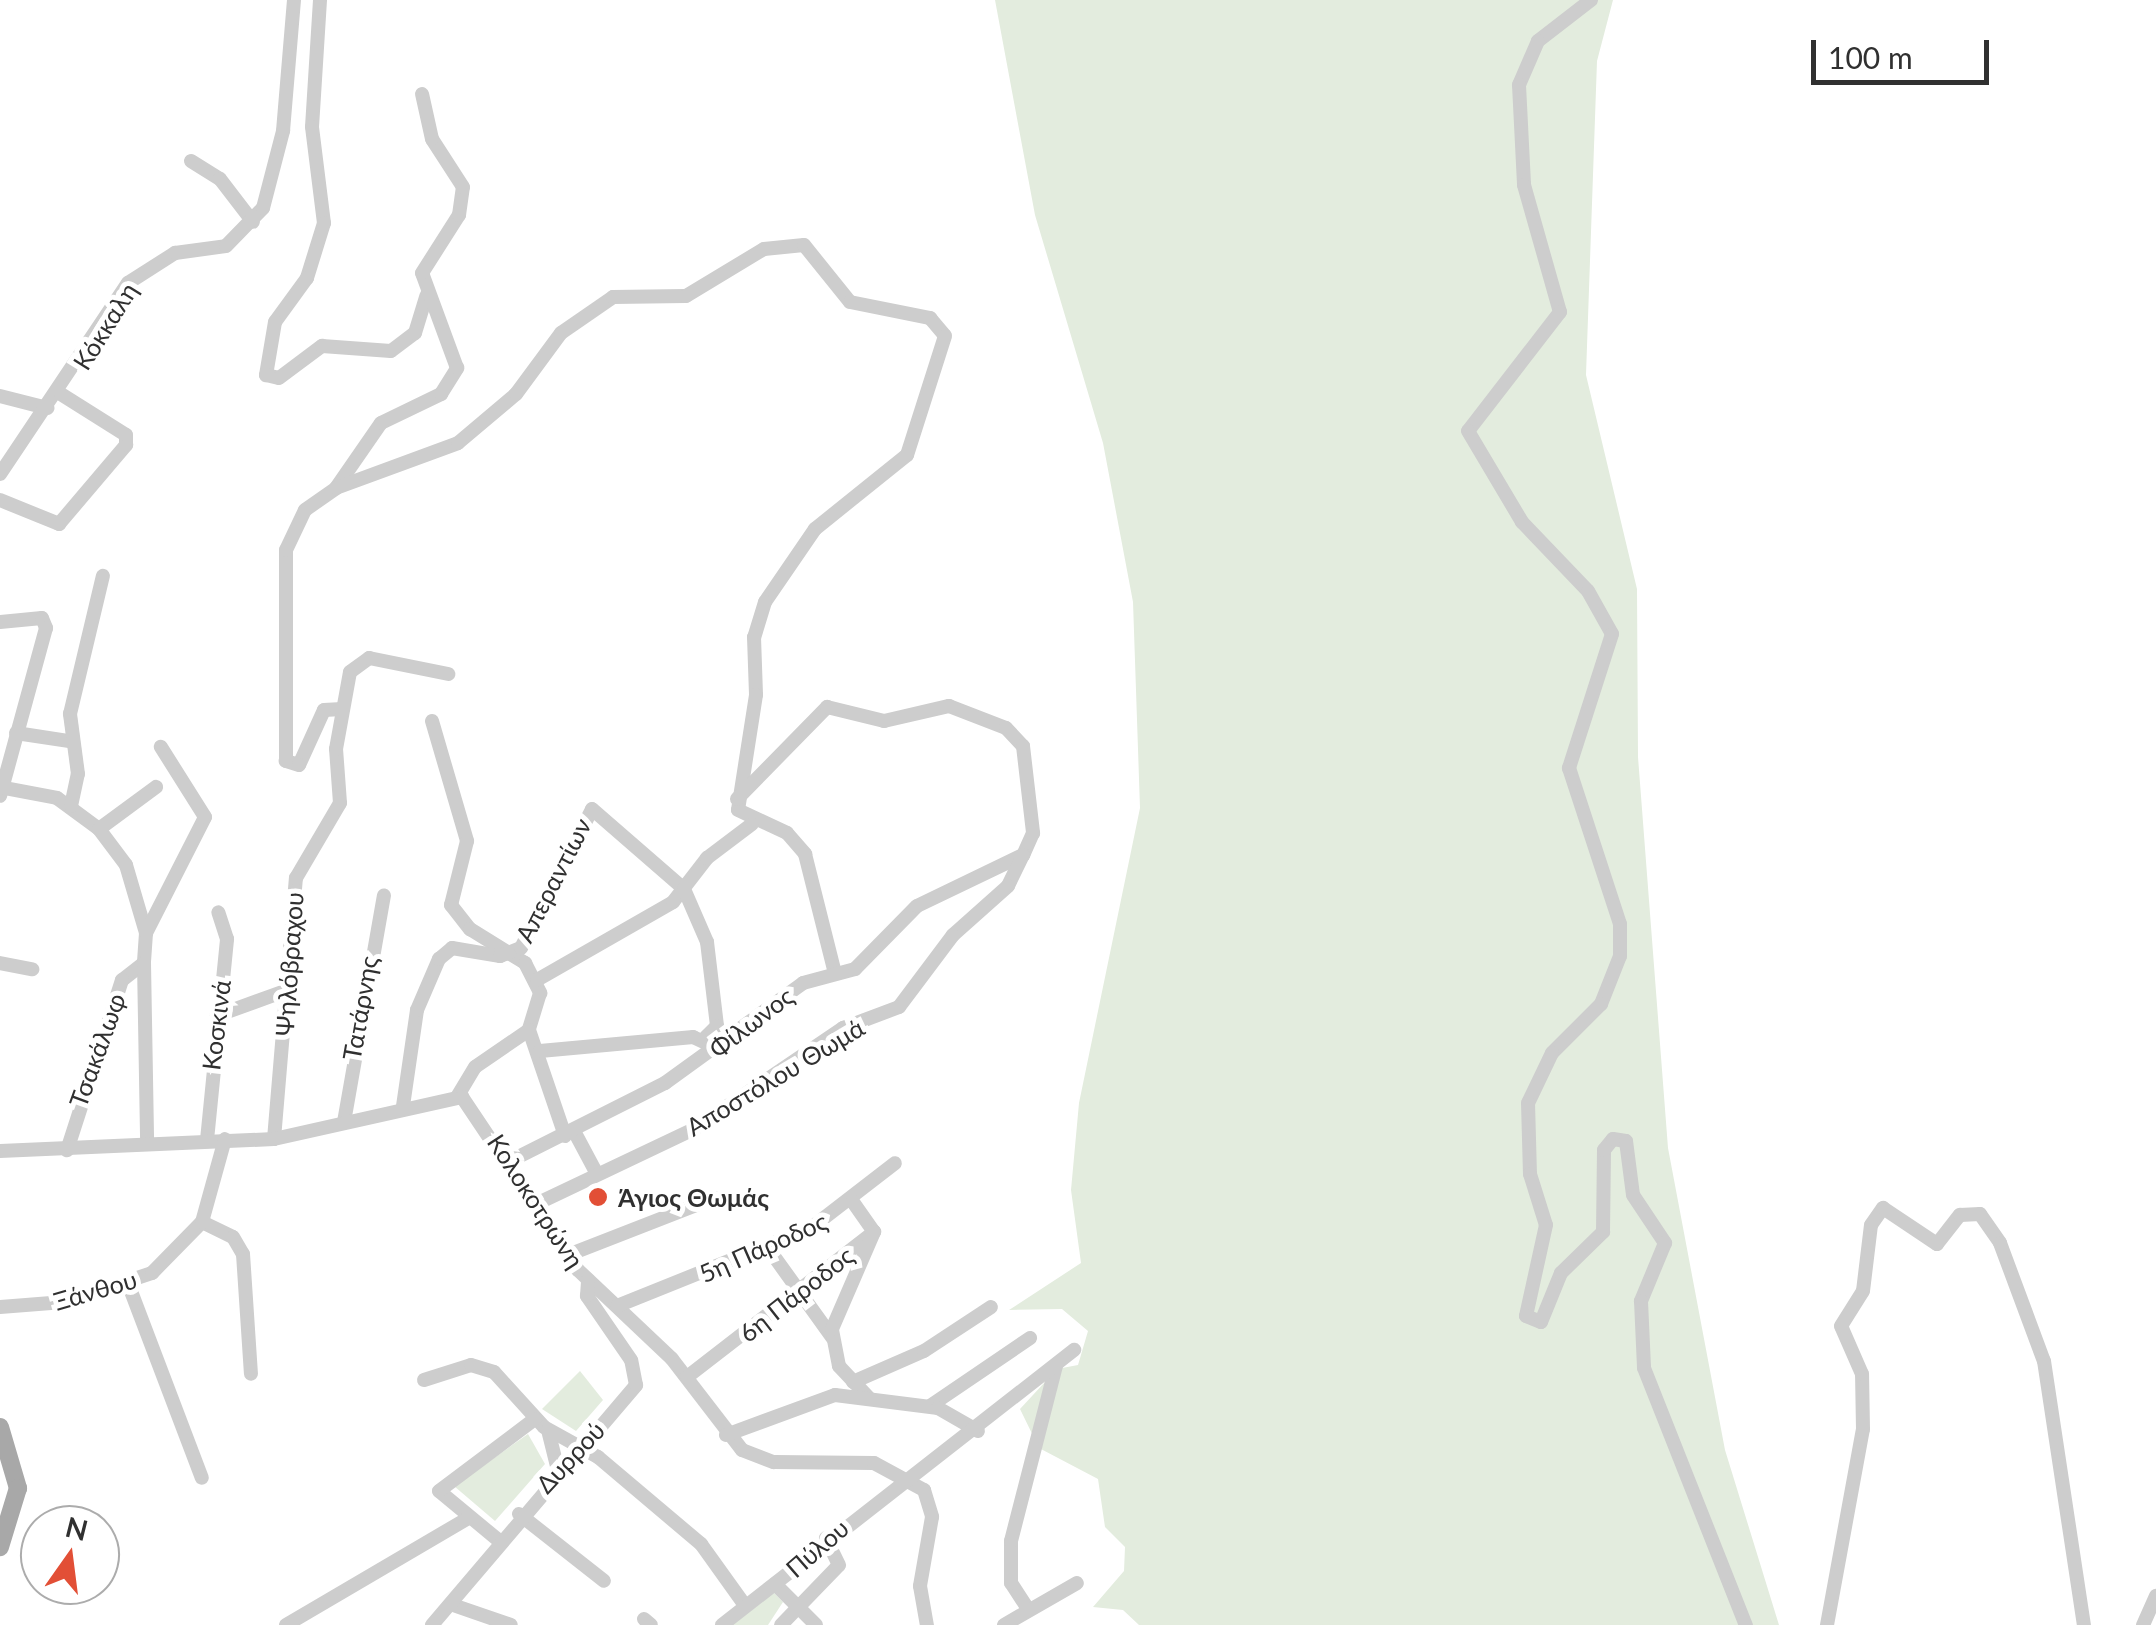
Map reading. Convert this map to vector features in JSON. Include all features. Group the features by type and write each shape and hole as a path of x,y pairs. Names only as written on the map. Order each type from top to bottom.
{"main road":[{"path":"0,1428 18,1488 0,1547"}],"street":[{"path":"252,222 282,134 294,0"},
{"path":"320,0 312,127 324,224 307,278 275,322 266,375 278,378 322,346 391,351 416,332 426,296 424,260 463,196 430,134 422,94"},
{"path":"1590,0 1538,41 1520,85 1524,185 1560,312 1468,431 1522,522 1588,591 1612,634 1570,768 1620,924 1620,956 1601,1004 1552,1054 1528,1103 1530,1174 1546,1226 1526,1316 1542,1322 1561,1273 1603,1232 1604,1150 1613,1139 1626,1142 1632,1195 1665,1243 1641,1302 1644,1368 1746,1625"},
{"path":"190,160 220,180 252,222"},
{"name":"Κόκκαλη","path":"0,474 61,394 133,278 174,253 226,246 252,222"},
{"path":"342,710 324,710 301,762 286,761 288,540 305,510 336,488 458,443 516,394 554,340 606,300 686,296 778,244 810,248 850,302 937,321 942,346 907,455 815,528 760,612 737,799 752,824 787,833 805,854 835,973"},
{"path":"336,488 381,423 454,380 457,349 426,296"},
{"path":"0,500 59,524 126,445 126,435 61,394"},
{"path":"0,396 47,408"},
{"path":"71,806 78,774 69,741 103,576"},
{"path":"0,622 46,623 1,790"},
{"name":"Ψηλόβραχου","path":"274,1139 298,871 340,803 342,710 350,672 363,658 448,674"},
{"path":"737,799 827,707 884,721 948,706 1006,728 1022,746 1034,833 1022,860"},
{"name":"Απεραντίων","path":"432,721 467,841 451,905 470,929 512,954 537,980 529,1030"},
{"path":"16,733 69,741"},
{"path":"146,933 205,817 161,747"},
{"path":"98,829 156,787"},
{"name":"Τσακάλωφ","path":"1,790 71,806 98,829 124,862 146,933 147,1143"},
{"name":"Απεραντίων","path":"512,954 582,812 595,809 684,888"},
{"path":"537,980 684,888 752,824"},
{"name":"Φίλωνος","path":"510,1161 569,1134 710,1053 803,983 862,964 917,906 1022,860"},
{"name":"Αποστόλου Θωμά","path":"536,1204 738,1104 843,1028 900,1007 1022,860"},
{"path":"540,1051 706,1037 717,1028 713,982 684,888"},
{"name":"Τατάρνης","path":"344,1122 384,896"},
{"name":"Κοσκινά","path":"207,1140 216,1016 227,939 218,912"},
{"name":"Απεραντίων","path":"403,1106 417,1010 439,960 456,948 512,954"},
{"path":"0,963 32,969"},
{"name":"Τσακάλωφ","path":"67,1150 122,980 144,964"},
{"path":"216,1016 288,990"},
{"path":"0,1152 274,1139 458,1095 475,1067 529,1030 569,1134 597,1174"},
{"path":"706,1037 710,1053"},
{"name":"Κολοκοτρώνη","path":"458,1095 510,1161 568,1255 588,1280 687,1377 726,1435 761,1460 874,1463 912,1478"},
{"path":"225,1139 202,1222 233,1237 244,1260 251,1374"},
{"name":"5η Πάροδος","path":"617,1306 768,1248 852,1202 895,1163"},
{"path":"568,1255 714,1198"},
{"name":"6η Πάροδος","path":"687,1377 796,1297 874,1232 852,1202"},
{"path":"1828,1625 1863,1429 1862,1374 1841,1326 1863,1291 1870,1225 1883,1208 1937,1244 1960,1215 1980,1214 2000,1242 2044,1361 2084,1625"},
{"name":"Ξάνθου","path":"0,1307 129,1286 202,1222"},
{"path":"832,1337 874,1232"},
{"path":"768,1248 796,1297 832,1337 853,1382 869,1398"},
{"name":"Δυρρού","path":"432,1625 453,1605 496,1539 638,1380 587,1296 588,1280"},
{"path":"129,1286 202,1478"},
{"path":"853,1382 924,1352 990,1307"},
{"path":"930,1406 1030,1338"},
{"name":"Πύλου","path":"722,1625 826,1538 978,1430 1074,1350"},
{"path":"1028,1609 1011,1584 1011,1541 1056,1365"},
{"path":"424,1380 488,1367 534,1419 578,1448 701,1544 744,1604"},
{"path":"726,1435 835,1395 930,1406 978,1430"},
{"path":"496,1539 439,1491 534,1419"},
{"path":"548,1430 558,1470"},
{"path":"912,1478 932,1513 920,1586 926,1625"},
{"path":"519,1514 604,1581"},
{"path":"286,1625 470,1517"},
{"path":"781,1625 840,1558 826,1538"},
{"path":"1004,1625 1078,1583"},
{"path":"775,1584 800,1602 816,1625"},
{"path":"2143,1625 2156,1596"},
{"path":"453,1605 511,1625"}],"shaded area":[{"path":"995,0 1613,0 1597,61 1586,375 1637,589 1638,757 1668,1148 1725,1450 1779,1625 1139,1625 1123,1610 1093,1607 1124,1571 1125,1547 1105,1527 1098,1479 1039,1448 1020,1409 1057,1369 1078,1365 1088,1331 1062,1309 1009,1310 1081,1263 1071,1190 1079,1103 1140,808 1133,602 1103,443 1035,215"},
{"path":"580,1371 603,1400 576,1431 542,1409"},
{"path":"528,1434 545,1464 495,1521 454,1486"},
{"path":"773,1592 783,1602 768,1625 732,1625"}],"place":[{"name":"Άγιος Θωμάς","path":"598,1197"}]}
